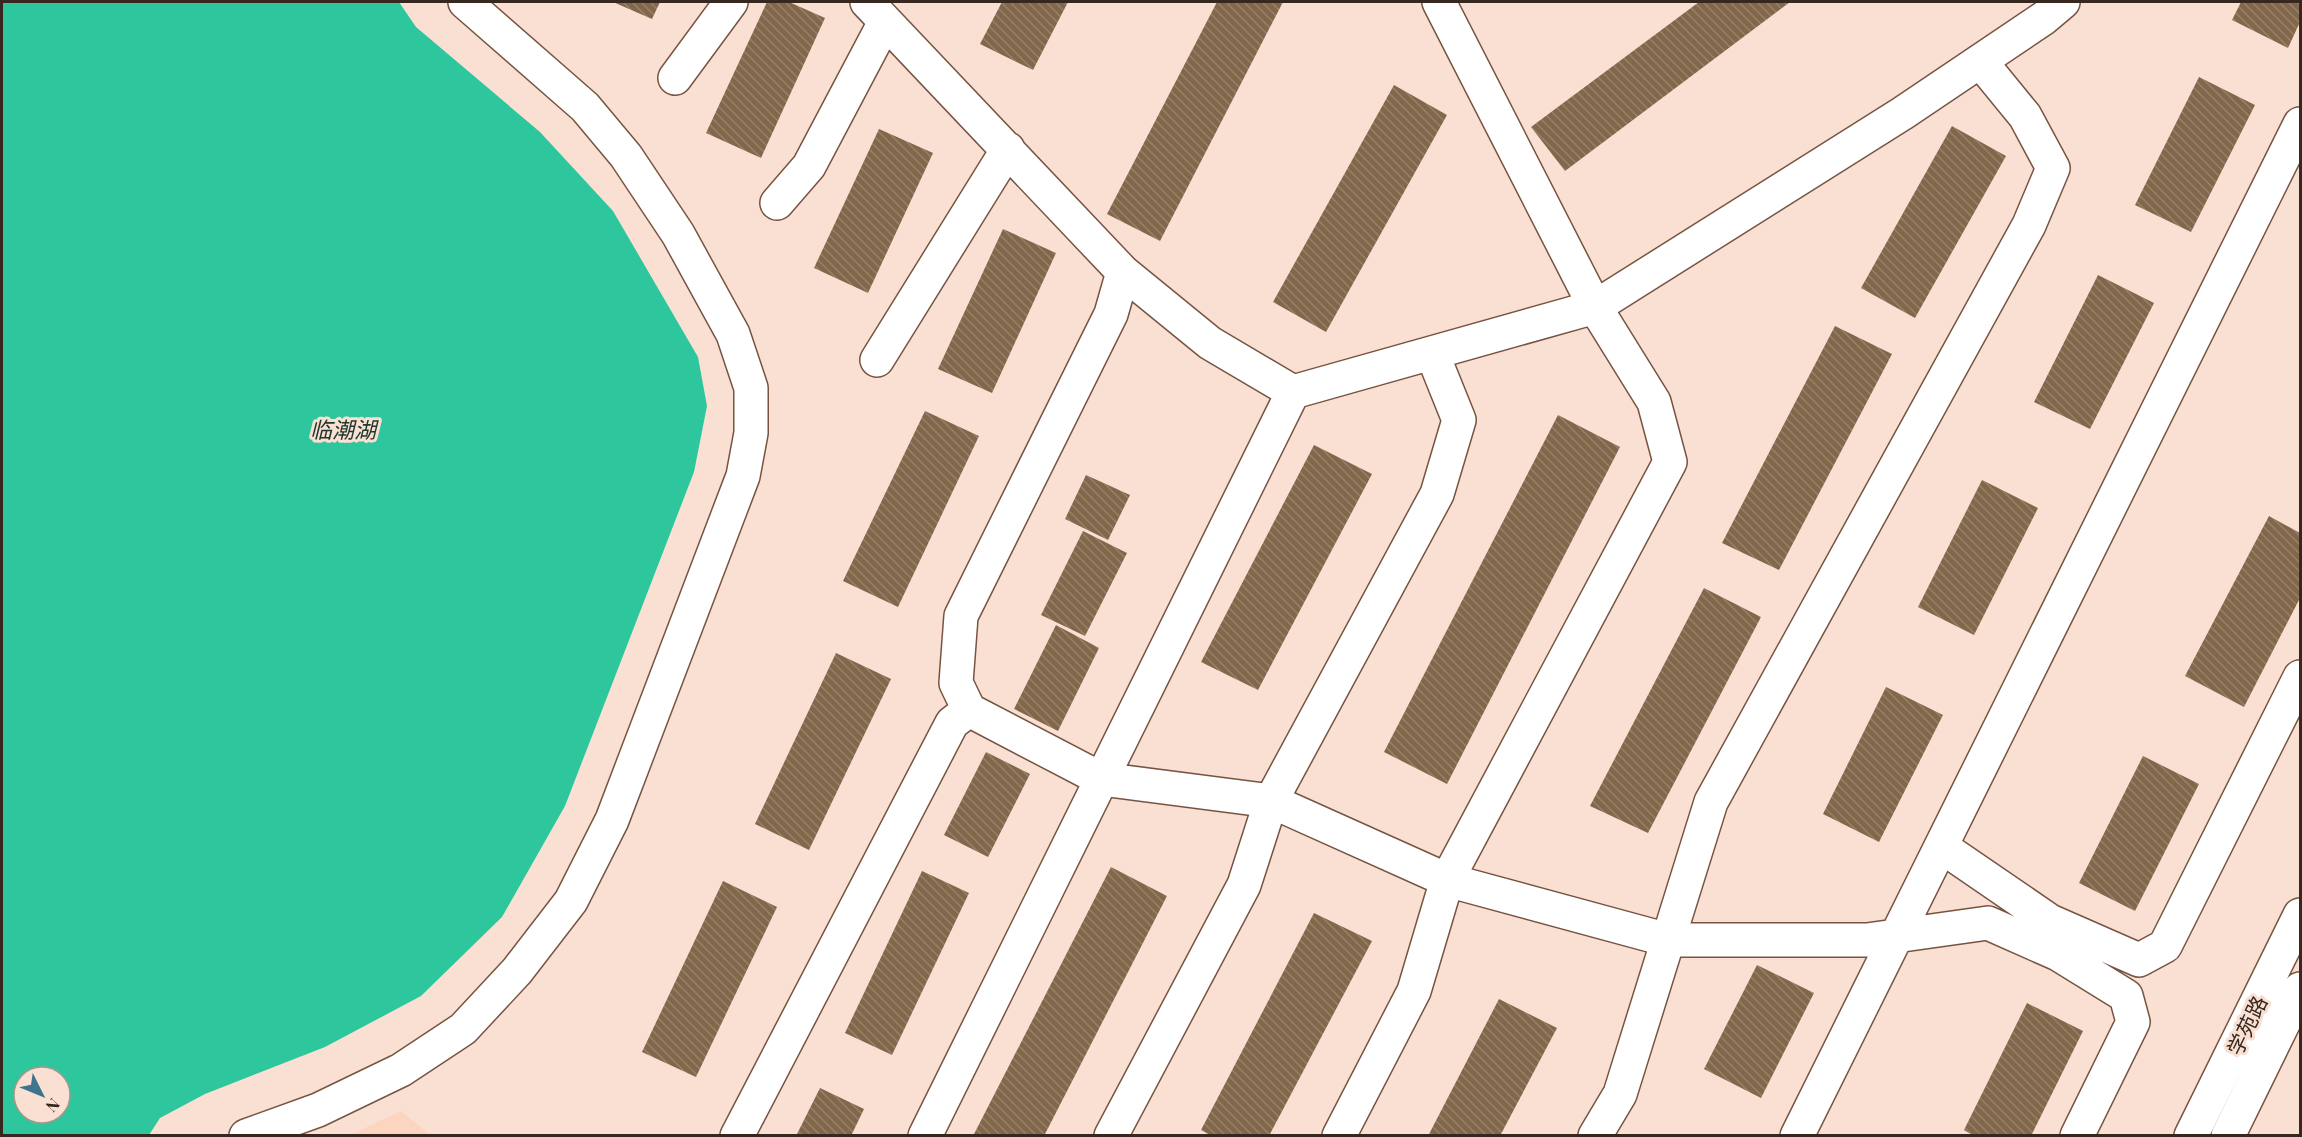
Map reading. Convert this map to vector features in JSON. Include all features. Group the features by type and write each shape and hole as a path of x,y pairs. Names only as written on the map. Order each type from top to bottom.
{"street":[{"path":"246,1136 318,1110 401,1070 463,1029 517,971 571,901 612,820 743,476 751,433 751,388 733,334 678,234 626,156 585,107 465,2"},
{"path":"675,78 731,2"},
{"path":"1339,1136 1414,991 1447,880 1670,462 1654,402 1595,308 1439,2"},
{"path":"777,203 809,166 876,12 1123,272 1210,343 1293,392 1595,308 1903,113 2044,18 2063,2"},
{"path":"1595,1136 1620,1094 1711,802 2029,225 2053,168 2025,116 1980,61"},
{"path":"1797,1136 2301,124"},
{"path":"877,360 1008,149"},
{"path":"1123,272 1111,314 961,616 956,683 969,710 1101,779 1271,801 1447,880 1668,940 1867,940 1988,923 2058,954 2126,996 2133,1022 2077,1136"},
{"path":"1112,1136 1244,885 1271,801 1437,494 1460,420 1432,353"},
{"path":"925,1136 1293,392"},
{"path":"1942,847 2050,921 2139,960 2165,946 2301,677"},
{"path":"737,1136 952,723 969,710"},
{"name":"学苑路","path":"2191,1136 2301,915"},
{"name":"学苑路","path":"2228,1136 2301,989"}],"shaded area":[{"path":"401,1111 430,1135 350,1135"}],"water":[{"name":"临潮湖","path":"2,2 399,2 416,27 540,132 613,211 698,357 707,406 694,472 565,806 502,917 421,996 325,1047 205,1094 160,1118 149,1135 2,1135"}],"building":[{"path":"613,2 660,2 652,19"},
{"path":"767,2 789,2 825,18 761,158 706,133"},
{"path":"1002,2 1068,2 1033,70 980,44"},
{"path":"1217,2 1283,2 1160,241 1107,214"},
{"path":"1699,2 1790,2 1565,171 1531,127"},
{"path":"2241,2 2300,2 2300,22 2288,48 2232,20"},
{"path":"2199,77 2255,105 2191,232 2135,205"},
{"path":"1394,85 1447,115 1326,332 1273,302"},
{"path":"1952,126 2006,156 1915,318 1861,288"},
{"path":"879,129 933,153 868,293 814,268"},
{"path":"1003,229 1056,253 992,393 938,369"},
{"path":"2098,275 2154,303 2090,429 2034,402"},
{"path":"1835,326 1892,354 1779,570 1722,543"},
{"path":"925,411 979,436 898,607 843,581"},
{"path":"1558,415 1620,447 1447,784 1384,752"},
{"path":"1314,445 1372,474 1258,690 1201,662"},
{"path":"1086,475 1130,495 1108,540 1065,519"},
{"path":"1982,480 2038,508 1974,635 1918,607"},
{"path":"2269,516 2300,533 2300,598 2244,707 2185,676"},
{"path":"1083,531 1127,553 1085,636 1041,615"},
{"path":"1704,588 1761,617 1648,833 1590,806"},
{"path":"1056,625 1099,648 1058,731 1014,709"},
{"path":"836,653 891,679 809,850 755,824"},
{"path":"1886,687 1943,715 1879,842 1823,814"},
{"path":"986,752 1030,774 988,857 944,835"},
{"path":"2143,756 2199,784 2135,911 2079,883"},
{"path":"1111,867 1167,896 1044,1136 973,1136"},
{"path":"922,871 969,893 892,1055 845,1033"},
{"path":"723,881 777,907 696,1077 642,1052"},
{"path":"1314,913 1372,941 1269,1136 1212,1136 1201,1130"},
{"path":"1757,965 1814,993 1761,1098 1704,1069"},
{"path":"1499,999 1557,1028 1500,1136 1428,1136"},
{"path":"2027,1003 2083,1031 2031,1136 1974,1136 1964,1130"},
{"path":"820,1088 864,1109 851,1136 796,1136"}]}
